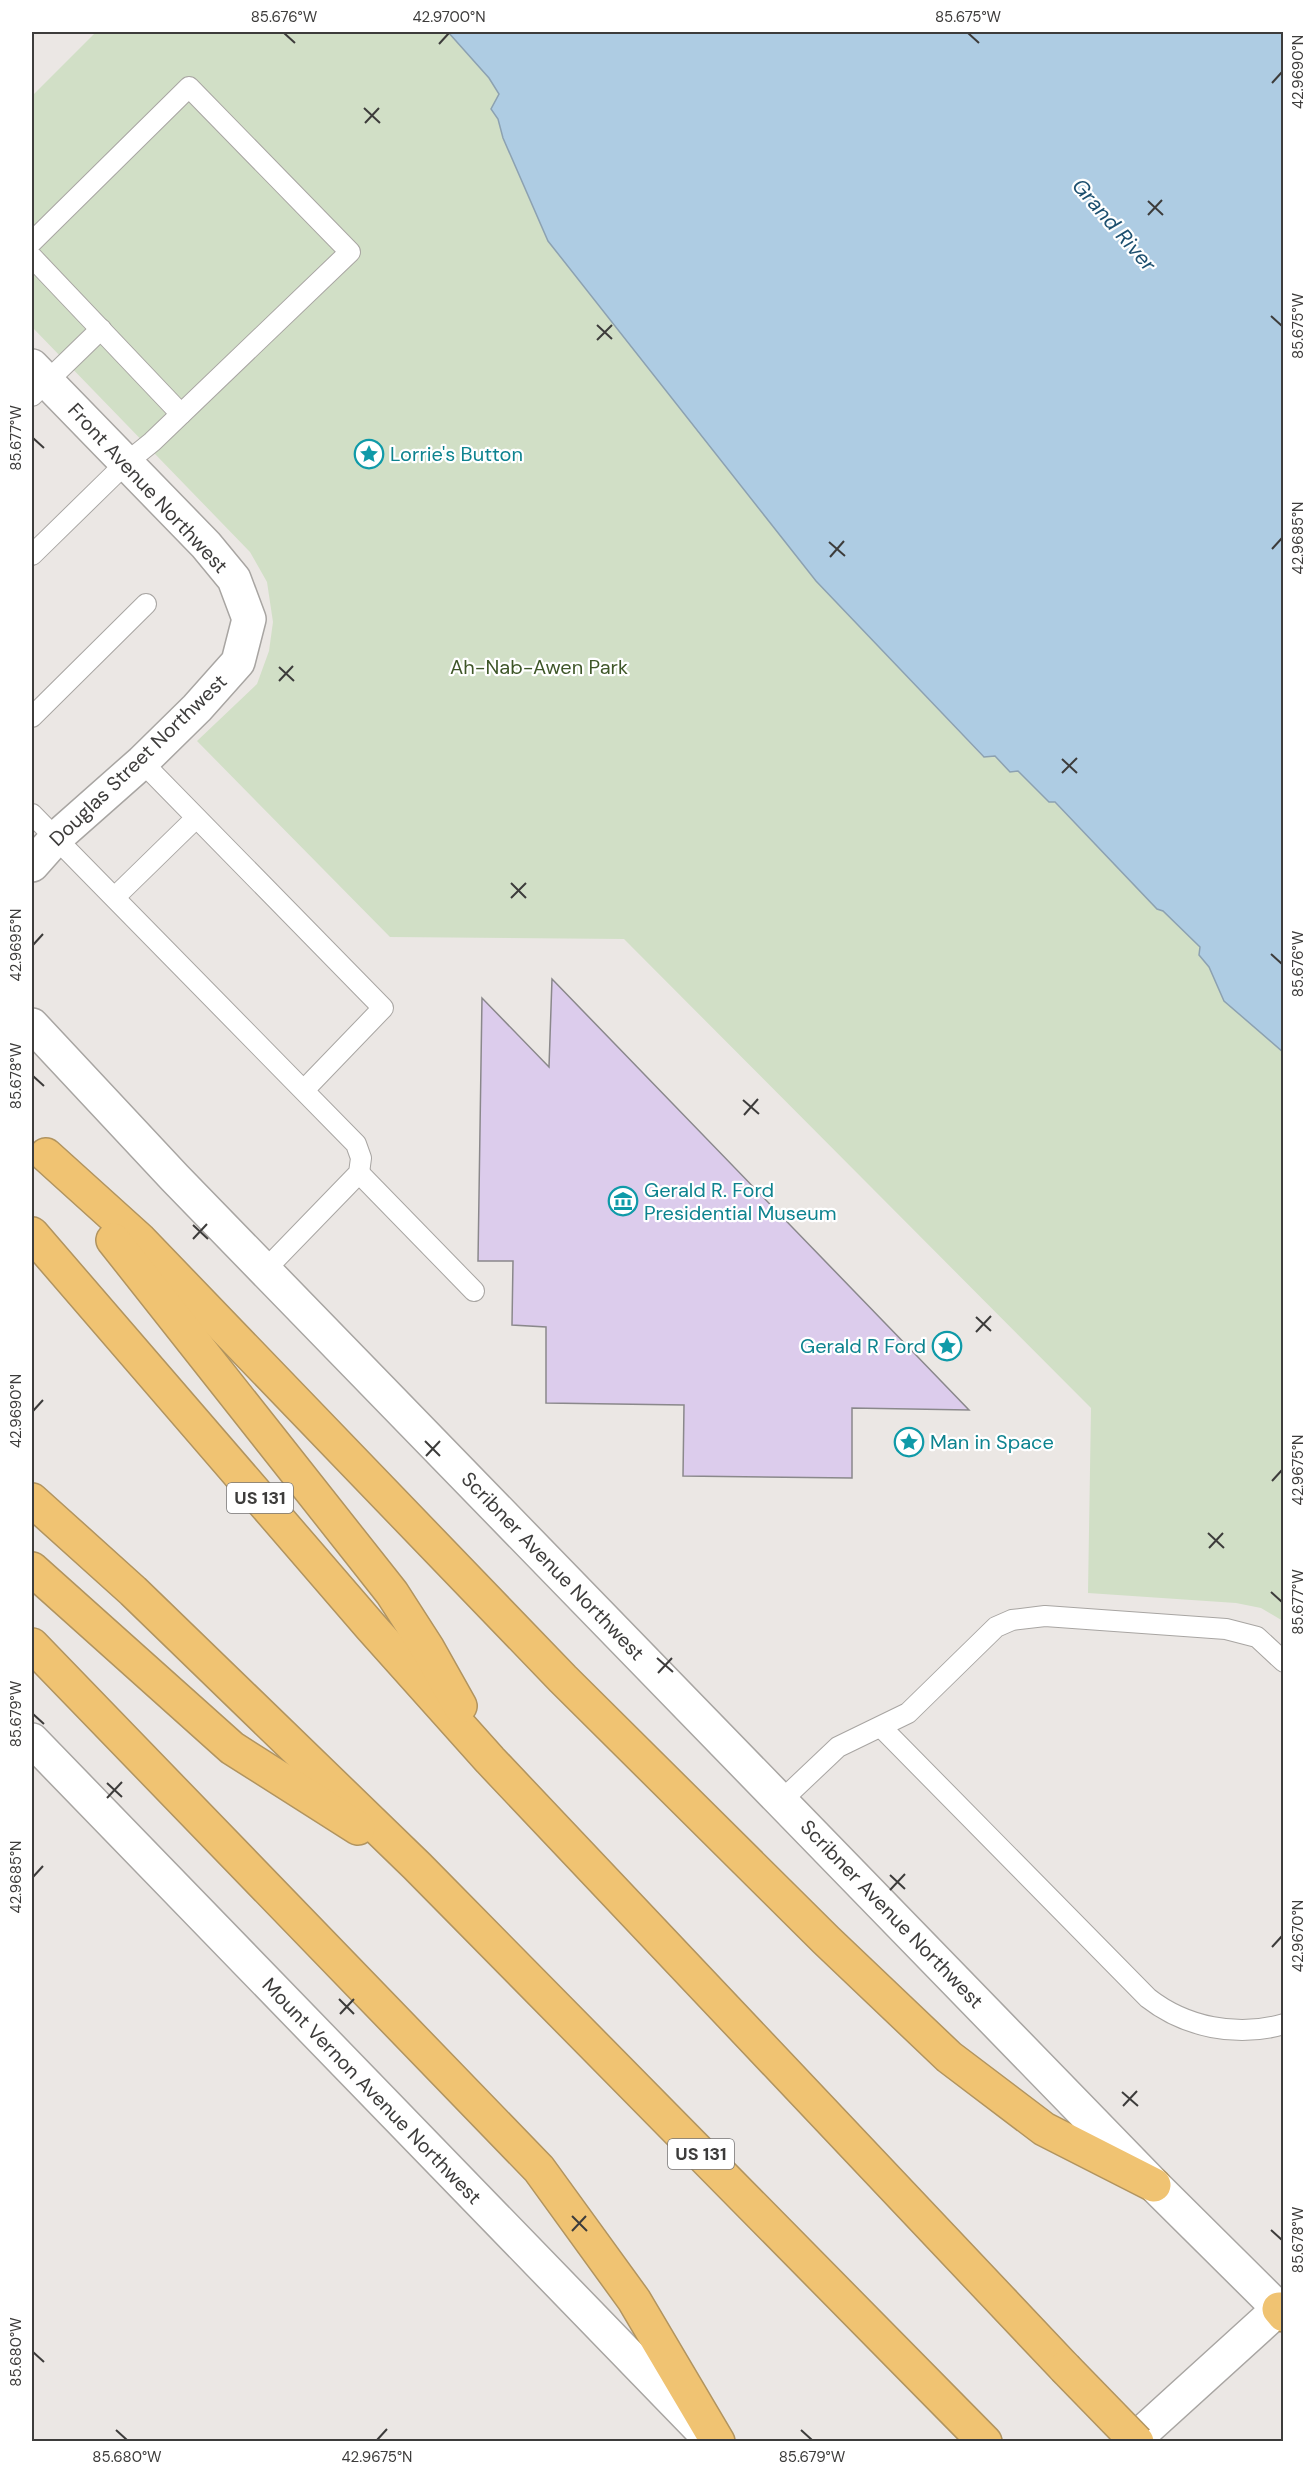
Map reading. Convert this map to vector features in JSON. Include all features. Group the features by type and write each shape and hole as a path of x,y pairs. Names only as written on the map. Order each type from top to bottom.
{"highway":[{"path":"39,1147 139,1239 562,1679 826,1940 949,2057 1044,2129 1154,2185"},
{"path":"39,1147 392,1593 428,1650 490,1760"},
{"name":"US 131","path":"32,1234 371,1627 490,1760 1134,2442"},
{"name":"US 131","path":"32,1500 133,1591 417,1866 985,2442"},
{"path":"32,1569 232,1748 417,1866"},
{"path":"32,1645 539,2169 634,2300 718,2442"}],"street":[{"name":"Front Avenue Northwest","path":"35,375 206,544 234,579 249,619"},
{"name":"Douglas Street Northwest","path":"32,865 56,838 142,762 197,708 238,662 249,619"},
{"name":"Scribner Avenue Northwest","path":"32,1025 265,1270 1154,2185 1282,2310"},
{"name":"Mount Vernon Avenue Northwest","path":"32,1740 712,2442"},
{"path":"1134,2442 1282,2310"}],"lane":[{"path":"32,242 189,87 350,252 32,555"},
{"path":"32,257 181,414"},
{"path":"35,375 100,330"},
{"path":"32,717 146,604"},
{"path":"142,762 383,1008 304,1090"},
{"path":"32,814 356,1144 361,1158 359,1173 265,1270"},
{"path":"115,897 196,818"},
{"path":"359,1173 474,1290"},
{"path":"782,1801 838,1747 908,1713 996,1627 1012,1620 1027,1617 1226,1629 1257,1637 1284,1662"},
{"path":"881,1727 1148,1998 1165,2011 1195,2023 1224,2029 1246,2031 1269,2029 1284,2024"}],"green space":[{"name":"Ah-Nab-Awen Park","path":"96,32 448,32 489,78 499,94 492,109 548,241 816,581 983,757 995,756 1010,772 1018,771 1049,802 1054,802 1157,909 1163,911 1201,948 1199,955 1209,967 1224,1001 1283,1052 1283,1621 1261,1608 1236,1603 1088,1593 1091,1408 624,939 390,937 197,741 257,684 269,651 273,622 267,582 250,552 32,327 32,96"}],"water":[{"name":"Grand River","path":"448,32 1283,32 1283,1052 1224,1001 1209,967 1199,955 1200,947 1163,911 1157,909 1055,802 1049,802 1018,771 1010,772 995,756 984,757 816,581 548,241 503,138 498,119 491,109 499,94 489,78"}],"building":[{"name":"Gerald R. Ford Presidential Museum","path":"552,979 969,1410 852,1408 852,1478 683,1476 684,1405 546,1403 546,1327 512,1325 513,1261 478,1261 482,998 549,1067"}],"place":[{"name":"Lorrie's Button","path":"369,454"},
{"name":"Gerald R. Ford Presidential Museum","path":"623,1201"},
{"name":"Gerald R Ford","path":"947,1346"},
{"name":"Man in Space","path":"909,1442"}]}
